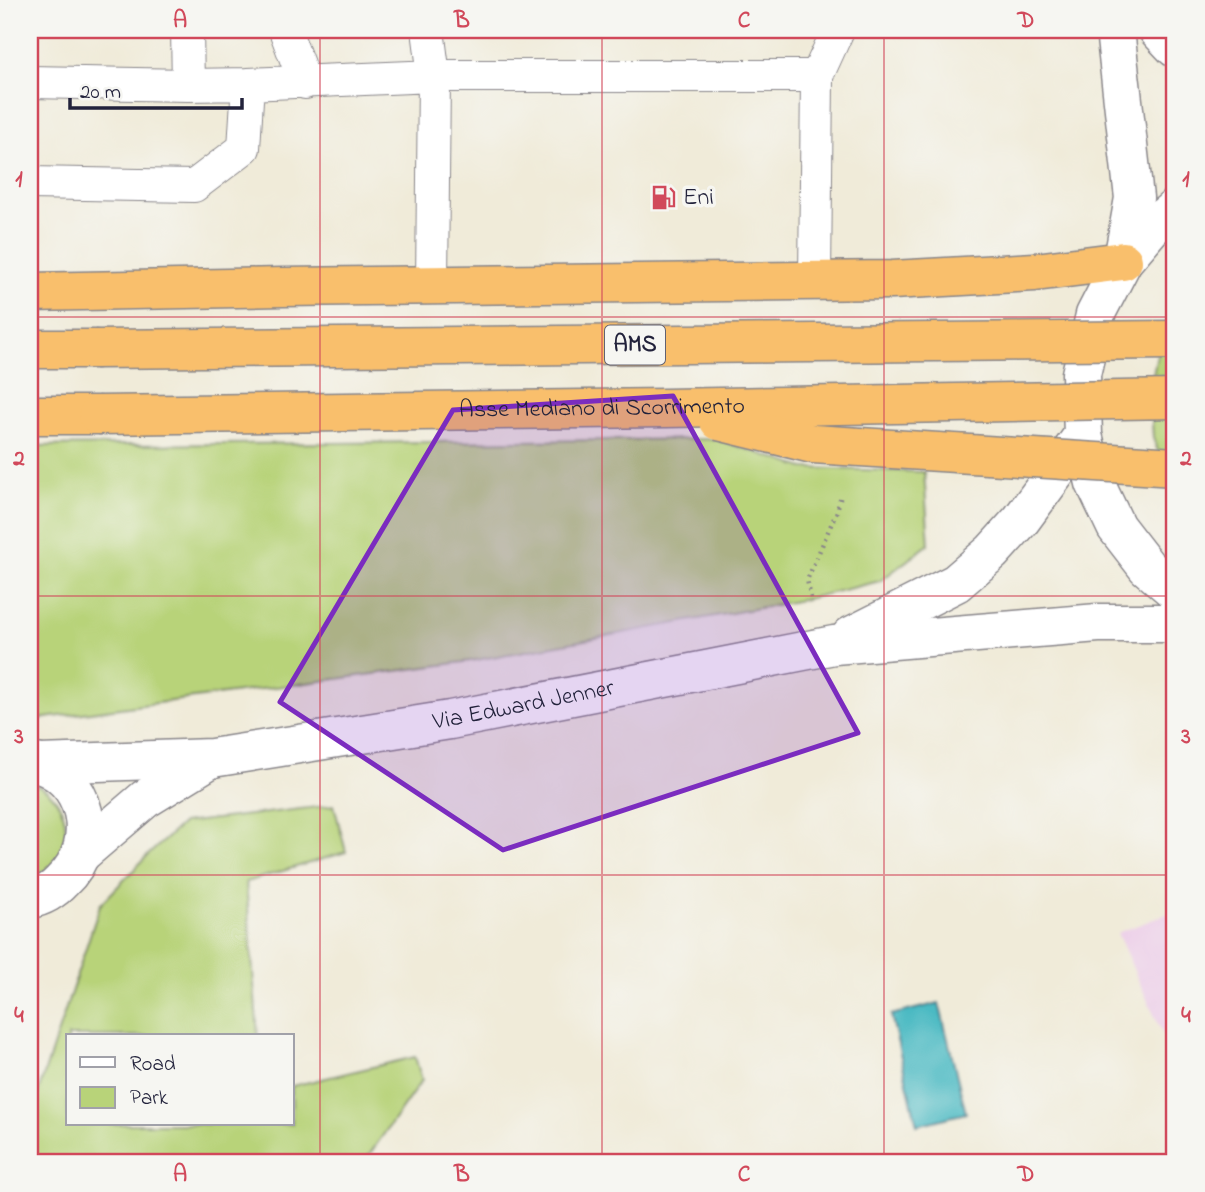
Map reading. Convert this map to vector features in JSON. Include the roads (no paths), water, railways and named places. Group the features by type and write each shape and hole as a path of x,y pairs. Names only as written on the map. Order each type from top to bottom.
{"highway":[{"path":"30,292 926,279 1021,273 1123,261"},
{"name":"AMS","path":"30,349 1175,340"},
{"name":"Asse Mediano di Scorrimento","path":"30,415 1175,399"},
{"path":"666,408 813,444 1175,467"}],"street":[{"path":"1115,30 1134,198 1123,261"},
{"path":"1158,30 1175,48"},
{"path":"1175,208 1152,228 1123,261 1095,315 1081,374 1083,435 1095,483 1116,527 1147,567 1175,591"},
{"name":"Via Edward Jenner","path":"834,645 956,583 992,552 1021,520 1083,435"},
{"name":"Via Edward Jenner","path":"35,763 212,758 450,720 834,645 1098,623 1175,623"},
{"name":"Via Edward Jenner","path":"82,853 145,799 212,758"},
{"path":"30,899 55,889 71,873 82,853 86,835 85,817 69,784 56,772 35,763"}],"lane":[{"path":"187,30 188,85"},
{"path":"285,30 305,83"},
{"path":"428,30 434,76 432,285"},
{"path":"816,281 817,76 838,30"},
{"path":"30,82 248,85 434,76 817,76"},
{"path":"30,183 194,186 244,148 248,85"}],"water":[{"path":"939,1003 966,1113 917,1125 891,1015"}],"place":[{"name":"Eni","path":"663,198"}]}
